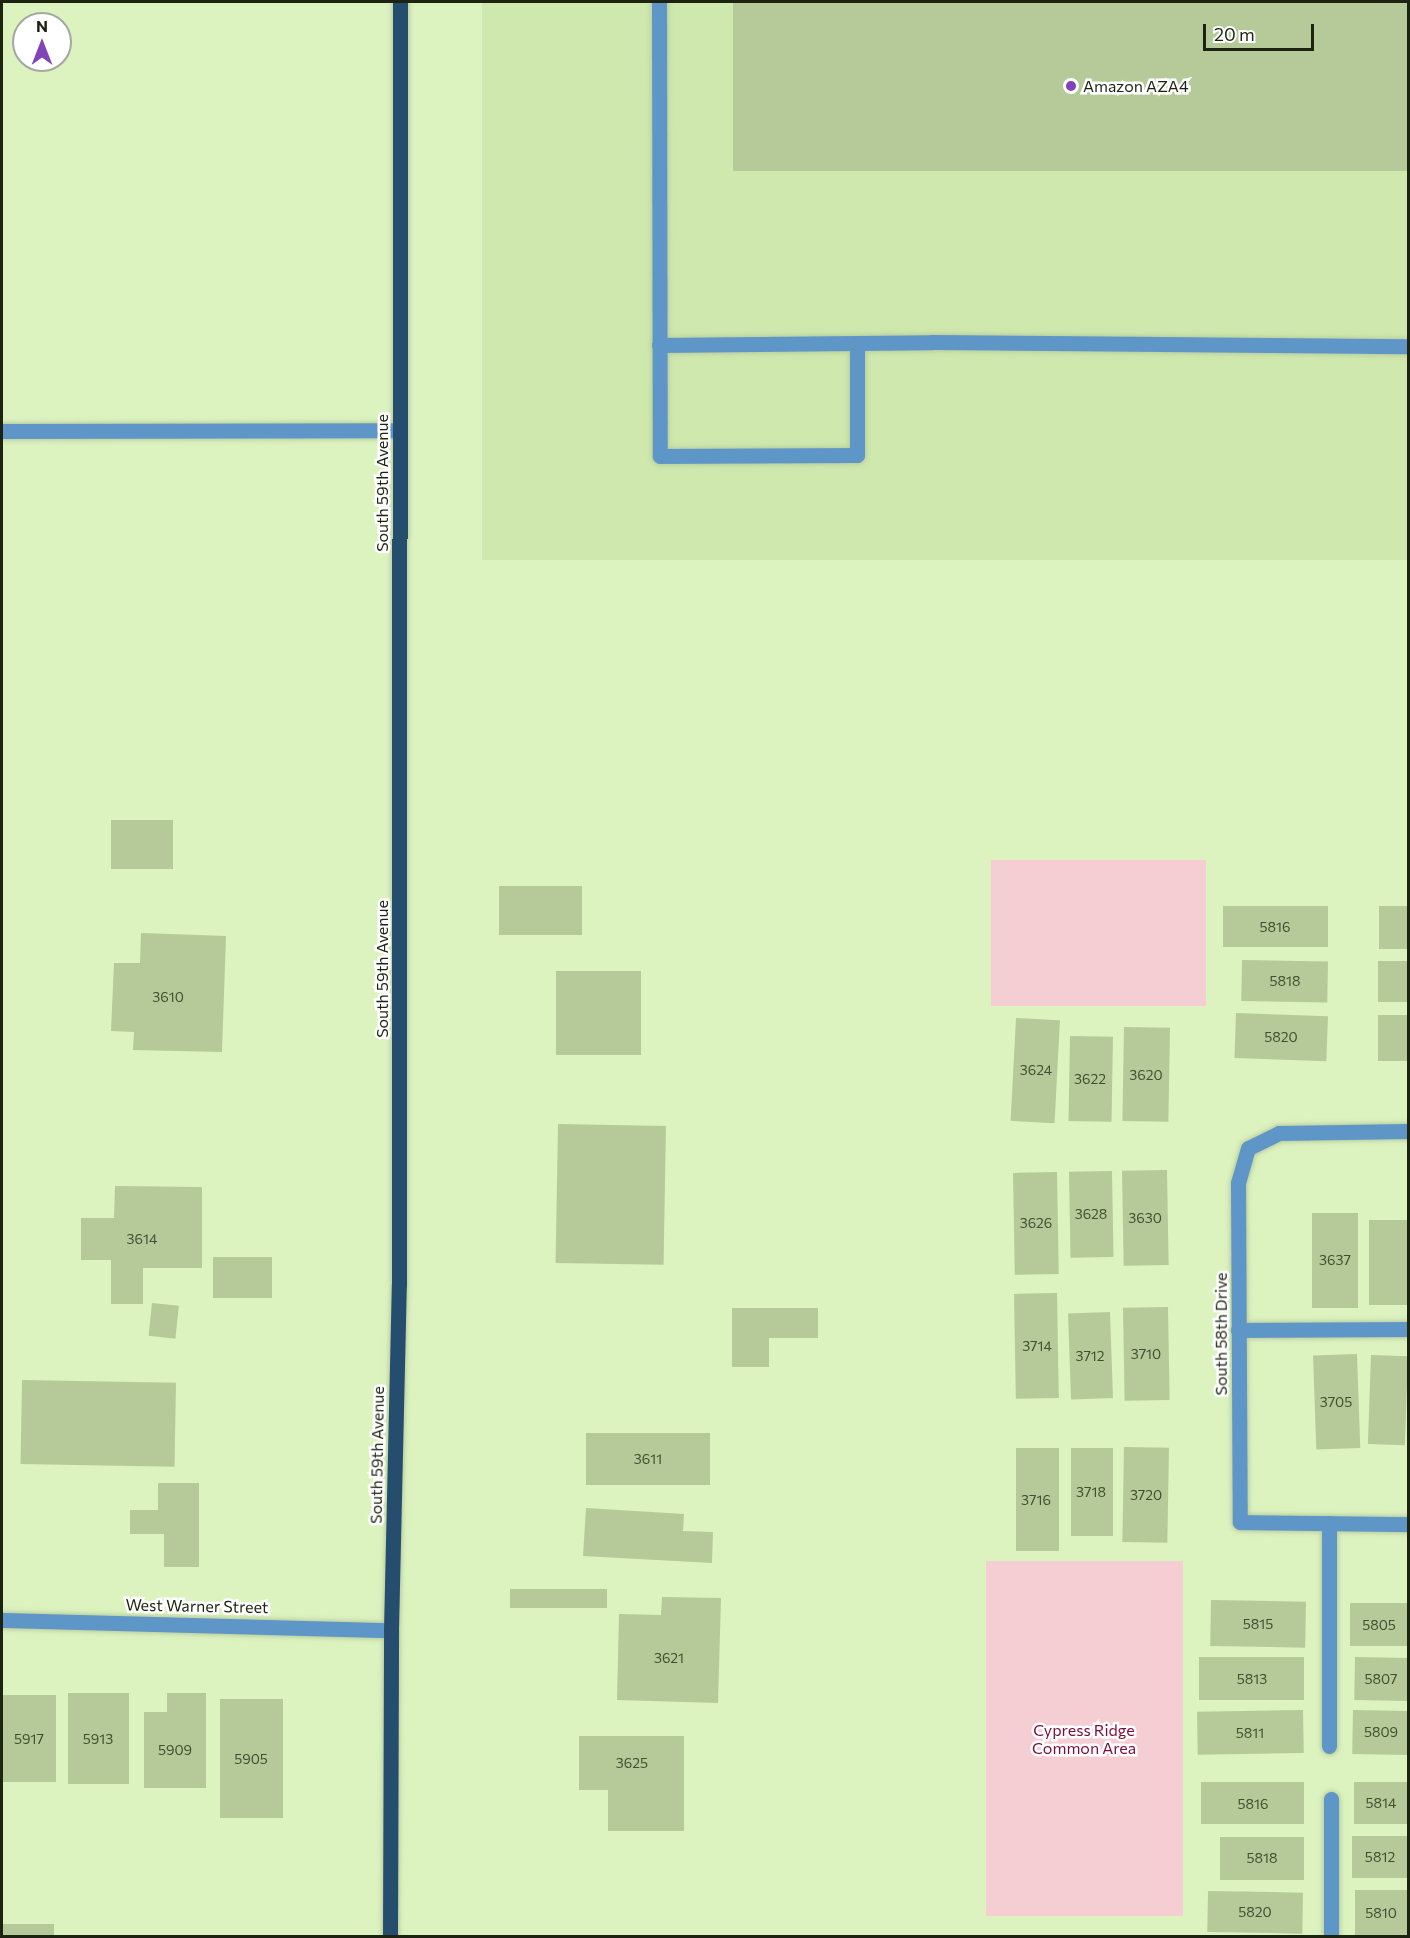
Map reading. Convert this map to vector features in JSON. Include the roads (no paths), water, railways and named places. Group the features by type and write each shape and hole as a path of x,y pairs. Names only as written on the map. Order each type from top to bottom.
{"main road":[{"name":"South 59th Avenue","path":"390,1936 392,1630 399,1284 400,2"}],"street":[{"path":"659,2 660,456 857,455 857,344"},
{"path":"659,345 932,342 1408,346"},
{"path":"2,431 400,430"},
{"name":"South 58th Drive","path":"1329,1523 1240,1522 1238,1183 1248,1148 1279,1133 1408,1131"},
{"path":"1238,1330 1408,1329"},
{"path":"1329,1746 1329,1523 1408,1524"},
{"name":"West Warner Street","path":"2,1620 392,1630"},
{"path":"1331,1799 1331,1936"}],"place":[{"name":"Amazon AZA4","path":"1071,86"}],"park label":[{"name":"Cypress Ridge Common Area","path":"1084,1739"}]}
